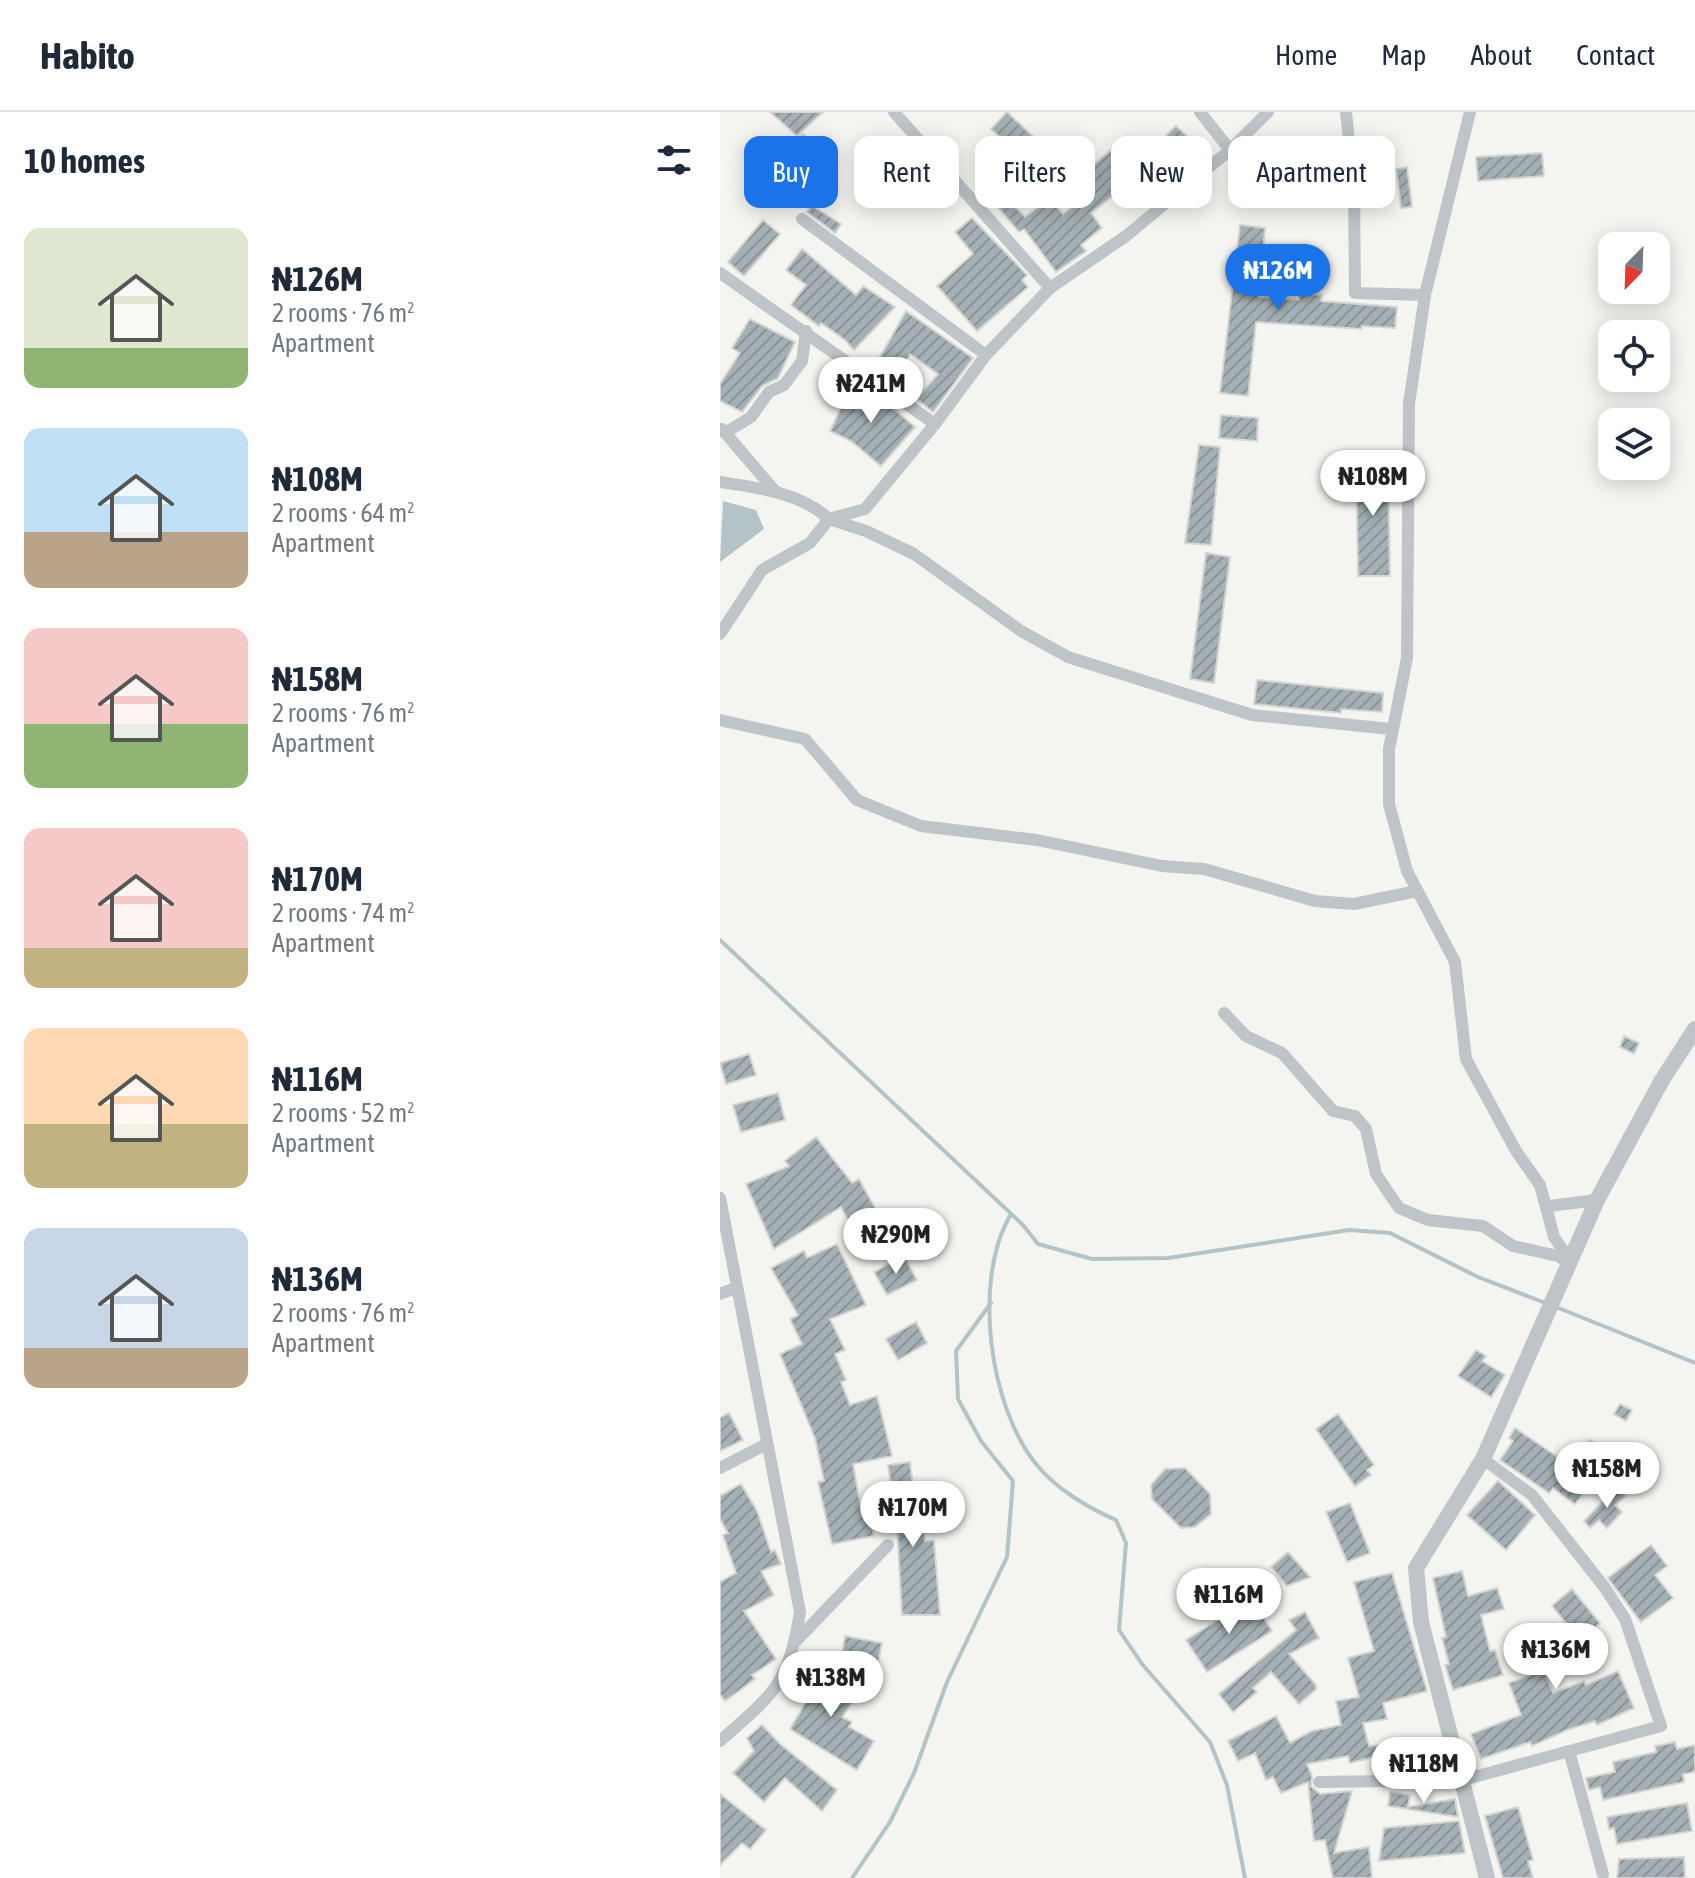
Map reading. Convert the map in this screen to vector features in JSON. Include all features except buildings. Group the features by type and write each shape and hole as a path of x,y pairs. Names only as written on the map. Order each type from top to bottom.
{"street":[{"path":"894,112 1050,288"},
{"path":"1200,112 1228,147"},
{"path":"1244,136 1268,112"},
{"path":"1346,112 1354,187 1355,293 1425,295"},
{"path":"1470,112 1425,295 1409,404 1407,658 1391,729 1389,804 1401,854 1455,962 1466,1059 1516,1151 1533,1172 1549,1206 1554,1237 1564,1252 1572,1257"},
{"path":"720,634 762,570 810,543 829,519 865,509 935,424 986,355 1050,288 1126,236 1228,152"},
{"path":"802,219 986,355"},
{"path":"720,273 935,424"},
{"path":"774,490 722,430 751,417 769,392 784,385 802,361 806,331"},
{"path":"720,482 774,490 819,510 829,519 866,531 914,554 1021,631 1068,657 1252,715 1391,729"},
{"path":"720,720 805,739 857,800 921,826 1037,840 1162,866 1204,869 1315,901 1354,904 1417,891"},
{"path":"1224,1013 1246,1036 1282,1053 1333,1111 1355,1116 1366,1129 1376,1174 1399,1208 1428,1220 1483,1226 1513,1246 1572,1257"},
{"path":"1487,1878 1421,1622 1416,1568 1483,1459 1548,1319 1597,1200 1662,1080 1695,1029"},
{"path":"720,1198 800,1612 788,1668 768,1699 720,1741"},
{"path":"1549,1206 1597,1200"},
{"path":"720,1294 736,1288"},
{"path":"720,1468 767,1444"},
{"path":"1319,1782 1463,1780 1661,1726 1625,1619 1605,1588 1532,1495 1483,1459"},
{"path":"795,1641 888,1545"},
{"path":"1569,1751 1603,1874"}],"shaded area":[{"path":"723,501 756,510 764,529 720,562"}],"waterway":[{"path":"720,940 1023,1225 1038,1244 1092,1259 1168,1258 1349,1230 1390,1233 1478,1277 1548,1304"},
{"path":"1011,1214 999,1241 989,1306 997,1377 1007,1410 1020,1439 1044,1473 1094,1510 1116,1520 1126,1543 1119,1630 1142,1664 1210,1742 1227,1785 1245,1878"},
{"path":"852,1878 890,1822 914,1773 947,1682 1007,1557 1013,1481 981,1441 958,1399 956,1351 991,1303"},
{"path":"1556,1307 1695,1363"}]}
